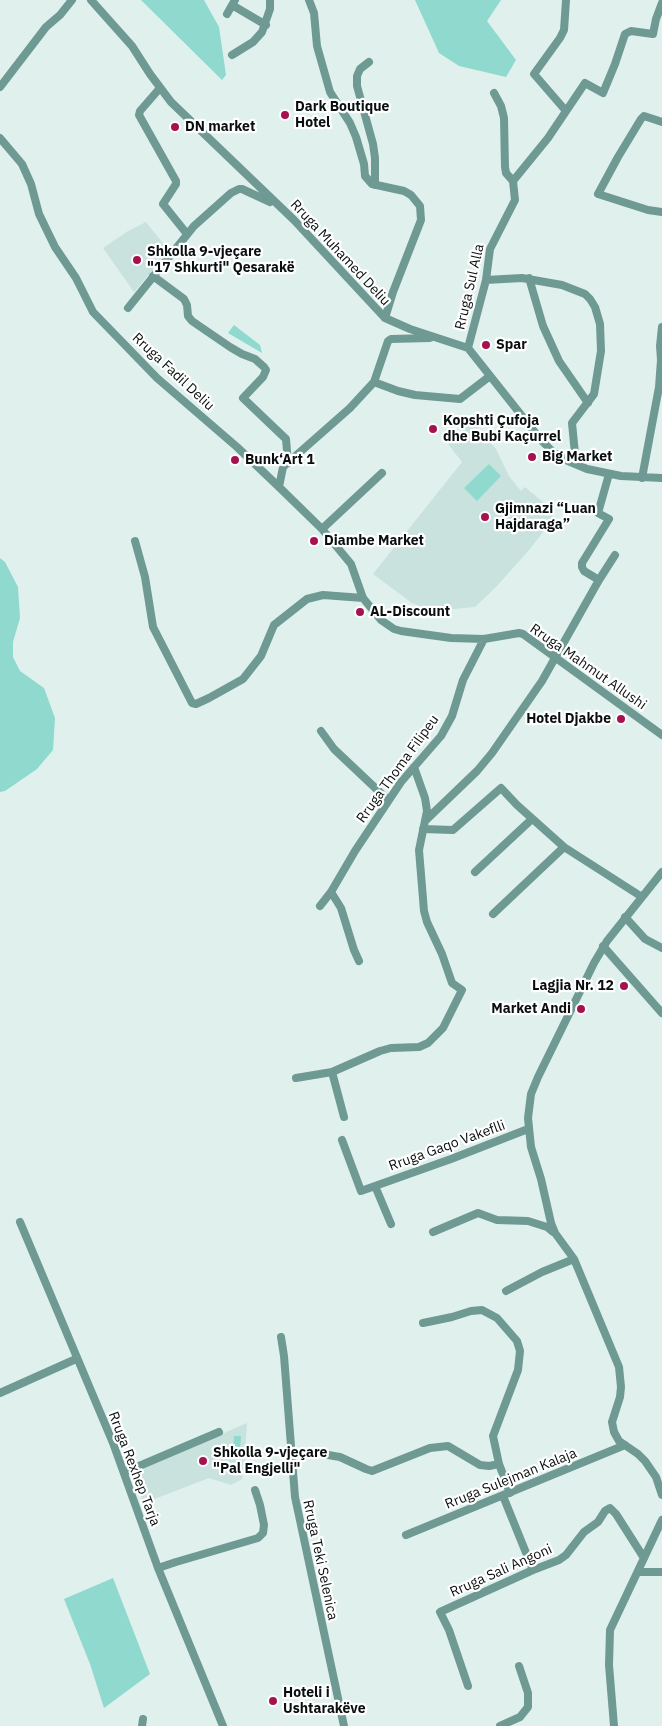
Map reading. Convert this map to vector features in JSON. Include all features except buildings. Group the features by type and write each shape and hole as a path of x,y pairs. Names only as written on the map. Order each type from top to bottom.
{"street":[{"path":"0,87 46,27 60,15 72,0"},
{"name":"Rruga Muhamed Deliu","path":"92,0 132,46 160,88 185,116 294,220 385,318 410,329 468,348"},
{"path":"232,55 253,42 262,32 266,26 270,0"},
{"path":"310,0 314,13 317,46 330,92 350,123 356,137 364,164 365,176 369,183 404,191 411,195 416,199 422,213 418,231 393,292 385,318"},
{"path":"566,0 564,30 534,74 566,111"},
{"path":"227,14 233,2 266,26"},
{"path":"513,181 548,138 585,83 603,93 625,34 631,31 653,34 662,3"},
{"path":"369,62 360,69 357,76 357,86 373,144 375,185"},
{"path":"160,88 140,111 139,115 176,181 163,204 187,234"},
{"name":"Rruga Sul Alla","path":"468,348 486,280 490,249 514,205 513,181 506,173 504,118 501,106 494,93"},
{"path":"662,122 644,116 641,118 598,194 648,210 662,212"},
{"name":"Rruga Fadil Deliu","path":"0,138 22,164 31,184 39,214 54,247 76,278 98,318 169,388 231,442 322,529 351,564 363,598"},
{"path":"128,308 187,234 231,193 239,189 279,206"},
{"path":"153,276 184,299 187,304 188,316 192,321 230,347 255,359 264,367 266,370 263,377 243,398 286,439 288,463"},
{"path":"529,278 541,320 559,362 588,403"},
{"path":"486,280 529,278 554,283 585,294 594,307 600,324 602,351 594,394 572,423 576,464"},
{"path":"642,478 659,387 662,327"},
{"path":"279,487 282,471 288,463 350,408 374,382 386,346 391,339 437,338"},
{"path":"468,348 533,430 554,453 587,469 642,478 662,478"},
{"path":"374,382 398,392 460,399 490,376"},
{"path":"322,529 382,473"},
{"path":"599,580 584,571 582,563 609,519 598,513 609,474"},
{"path":"135,541 145,577 153,626 192,703 200,702 243,679 261,656 274,625 308,598 323,594 363,598"},
{"path":"426,820 477,771 527,703 556,658 614,555"},
{"name":"Rruga Mahmut Allushi","path":"363,598 381,620 394,629 414,634 484,639 523,634 662,735"},
{"name":"Rruga Thoma Filipeu","path":"320,906 331,892 388,800 441,736 447,726 463,680 484,639"},
{"path":"321,731 334,749 388,800"},
{"path":"296,1078 332,1072 391,1048 419,1047 428,1043 443,1028 462,990 452,983 424,911 419,850 427,810 425,798 414,767"},
{"path":"423,829 453,830 501,788 564,847 642,897"},
{"path":"475,872 532,819"},
{"path":"493,914 564,847"},
{"path":"662,872 603,946 538,1077 528,1106 528,1129 531,1147 555,1233 574,1259 619,1367 620,1397 612,1427 616,1436 638,1454 652,1471 662,1495"},
{"path":"331,892 341,908 359,961"},
{"path":"625,917 646,939 662,948"},
{"path":"603,946 662,1012"},
{"path":"332,1072 344,1117"},
{"name":"Rruga Gaqo Vakeflli","path":"342,1140 360,1191 528,1129"},
{"path":"374,1186 391,1224"},
{"path":"433,1232 478,1214 497,1220 519,1220 537,1223 555,1233"},
{"name":"Rruga Rexhep Tarja","path":"20,1222 125,1472 158,1568 223,1726"},
{"path":"506,1291 542,1272 574,1259"},
{"path":"423,1322 482,1310 497,1318 516,1341 520,1351 518,1370 493,1436 507,1494 533,1570"},
{"name":"Rruga Teki Selenica","path":"281,1337 294,1497 344,1726"},
{"path":"0,1393 76,1359"},
{"path":"125,1472 220,1432"},
{"name":"Rruga Sulejman Kalaja","path":"406,1535 625,1445"},
{"path":"328,1455 340,1457 372,1471 430,1448 448,1446 480,1465 500,1464"},
{"path":"158,1568 258,1538 263,1533 264,1525 255,1490"},
{"name":"Rruga Sali Angoni","path":"468,1686 455,1647 440,1612 559,1560 566,1555 584,1532 598,1522 605,1511 610,1508 616,1514 644,1558"},
{"path":"614,1726 609,1665 610,1630 662,1520"},
{"path":"638,1572 662,1572"},
{"path":"500,1726 520,1717 528,1707 528,1693 519,1666"}],"shaded area":[{"path":"141,0 204,0 219,27 226,75 222,80"},
{"path":"415,0 501,0 487,21 516,60 506,77 459,66 439,53"},
{"name":"Shkolla 9-vjeçare \"17 Shkurti\" Qesarakë","path":"146,222 169,251 134,292 103,248 128,231"},
{"path":"234,325 260,345 262,353 228,333"},
{"name":"Gjimnazi “Luan Hajdaraga”","path":"472,421 496,449 509,476 521,491 525,487 543,502 552,515 552,520 530,549 475,607 432,611 412,603 373,574 462,462 448,444"},
{"path":"489,464 501,476 477,501 464,488"},
{"path":"0,558 5,562 18,587 20,618 13,642 13,657 20,671 44,688 55,718 53,750 37,769 5,791 0,792"},
{"name":"Shkolla 9-vjeçare \"Pal Engjelli\"","path":"247,1423 242,1479 231,1485 209,1478 144,1503 132,1473"},
{"path":"234,1436 241,1436 240,1451 233,1450"},
{"path":"113,1578 150,1674 104,1708 90,1664 64,1599"}],"place":[{"name":"Dark Boutique Hotel","path":"285,115"},
{"name":"DN market","path":"175,127"},
{"name":"Shkolla 9-vjeçare \"17 Shkurti\" Qesarakë","path":"137,260"},
{"name":"Spar","path":"486,345"},
{"name":"Kopshti Çufoja dhe Bubi Kaçurrel","path":"433,429"},
{"name":"Big Market","path":"532,457"},
{"name":"Bunk‘Art 1","path":"235,460"},
{"name":"Gjimnazi “Luan Hajdaraga”","path":"485,517"},
{"name":"Diambe Market","path":"314,541"},
{"name":"AL-Discount","path":"360,612"},
{"name":"Hotel Djakbe","path":"621,719"},
{"name":"Lagjia Nr. 12","path":"624,986"},
{"name":"Market Andi","path":"581,1009"},
{"name":"Shkolla 9-vjeçare \"Pal Engjelli\"","path":"203,1461"},
{"name":"Hoteli i Ushtarakëve","path":"273,1701"}]}
